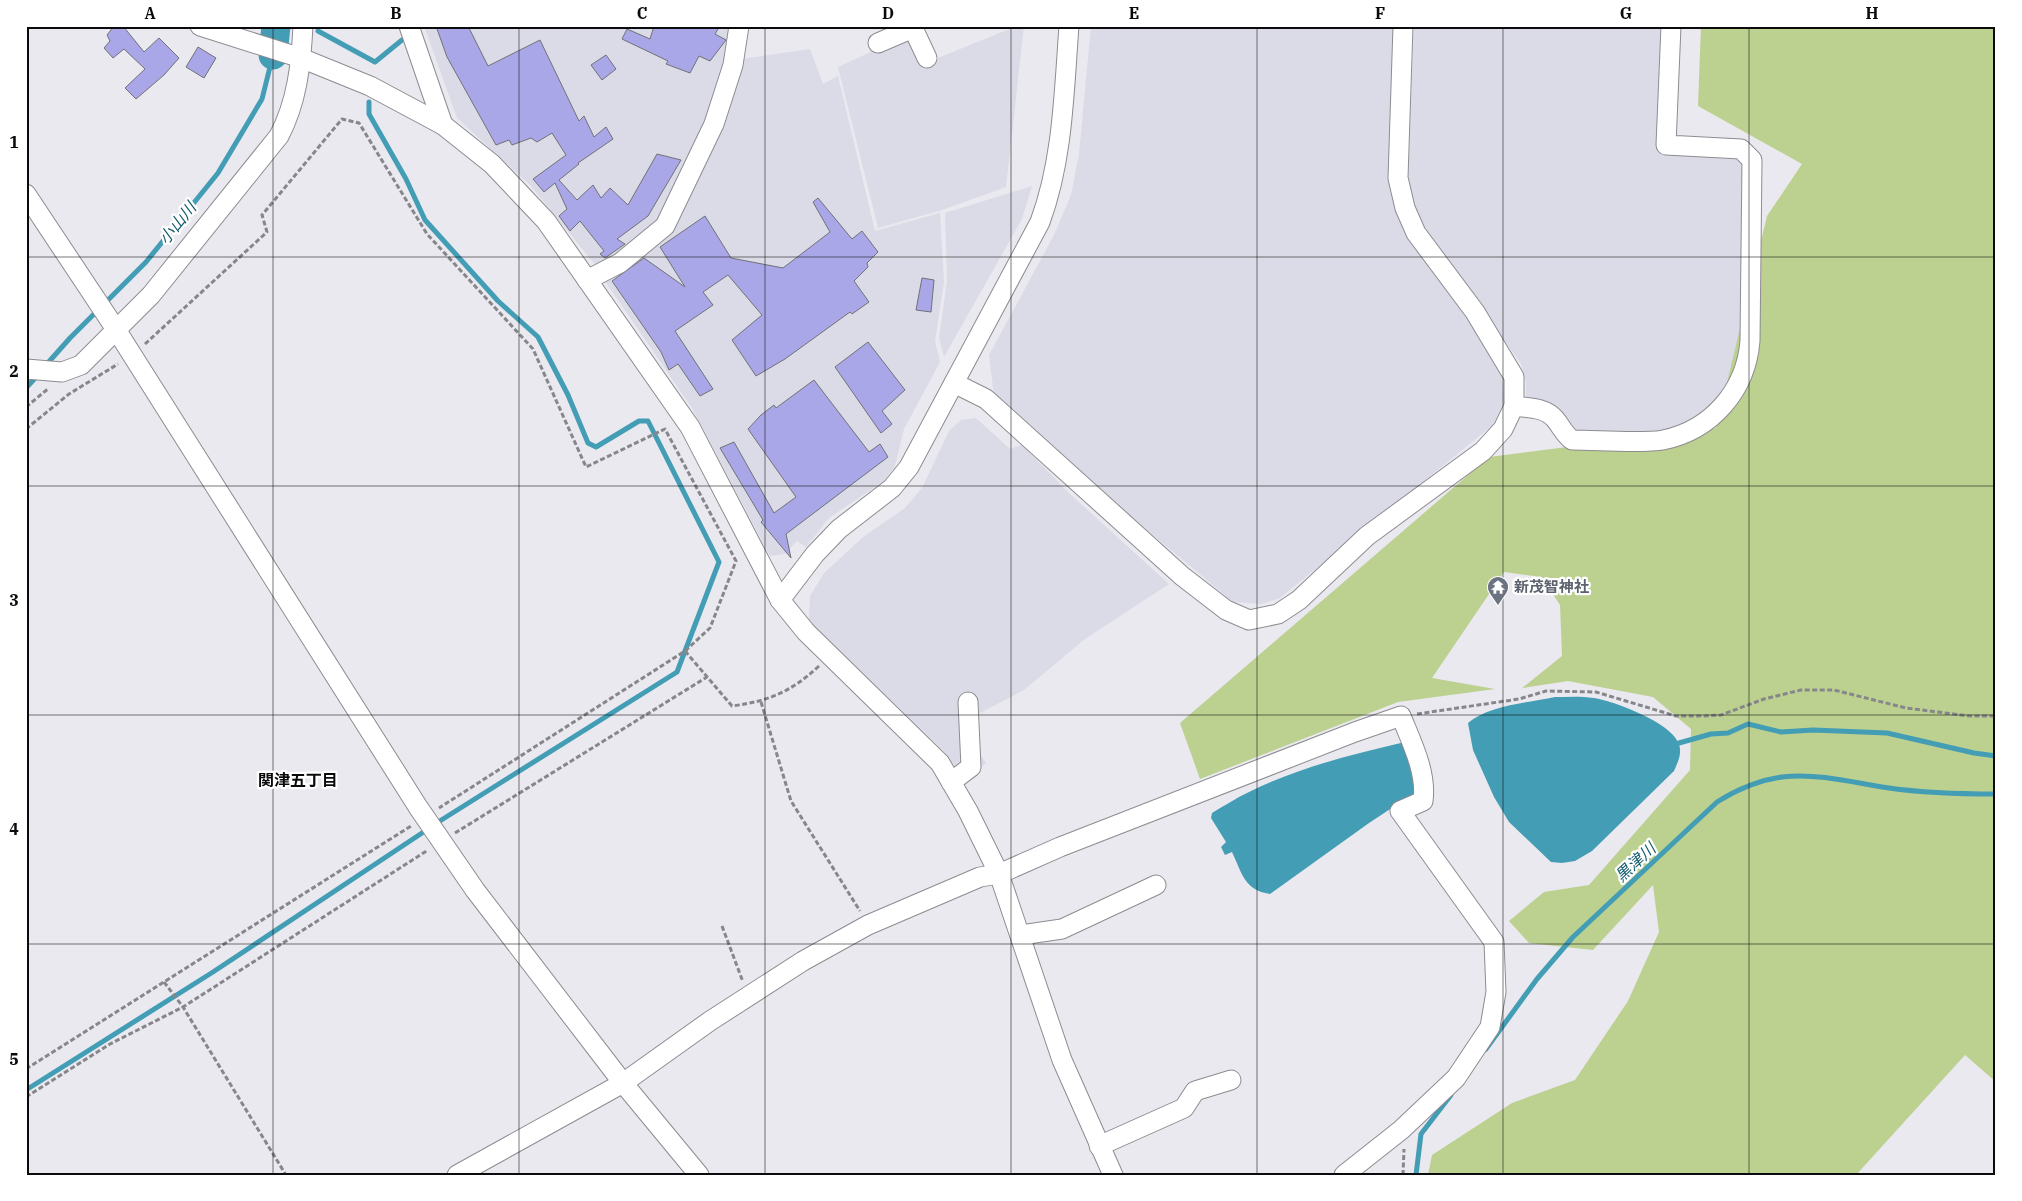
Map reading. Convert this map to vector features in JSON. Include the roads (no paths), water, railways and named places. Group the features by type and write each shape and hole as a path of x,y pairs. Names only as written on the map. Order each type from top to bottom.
{"street":[{"path":"200,26 249,36 370,86 443,125 492,164 546,221 690,427 780,600 830,655 940,763 968,811 999,874 1062,1060 1113,1175"},
{"path":"26,369 62,372 81,365 151,295 279,136 288,119 294,100 292,55 303,26"},
{"path":"409,26 443,125"},
{"path":"587,280 620,264 665,226 714,124 733,65 739,26"},
{"path":"780,600 814,554 838,529 892,488 910,467 1040,222 1050,194 1057,163 1069,26"},
{"path":"954,383 986,399 1182,576 1226,610 1250,620 1278,614 1299,600 1367,536 1483,450 1503,429 1514,406 1514,378 1476,312 1416,233 1405,208 1398,178 1403,26"},
{"path":"1514,406 1540,409 1554,418 1563,433 1572,440 1662,440 1681,435 1715,414 1730,400 1741,380 1749,359 1750,341 1752,160 1741,149 1666,145 1671,26"},
{"path":"878,43 912,27 927,58"},
{"path":"26,194 116,331 425,817 475,890 623,1083 699,1175"},
{"path":"951,782 971,767 968,702"},
{"path":"457,1175 623,1083 710,1021 803,960 868,925 980,877 999,874 1078,840 1355,732 1401,716 1415,752 1425,787 1423,802 1400,811 1494,942 1496,992 1490,1027 1456,1078 1401,1130 1344,1175"},
{"path":"1021,935 1062,929 1156,884"},
{"path":"1099,1146 1184,1108 1195,1092 1231,1080"}],"water":[{"path":"1555,697 1594,698 1627,708 1664,727 1673,734 1680,749 1674,771 1592,851 1575,861 1562,863 1551,862 1509,822 1494,797 1473,750 1468,723 1498,708"},
{"path":"1405,742 1419,790 1369,823 1270,894 1254,889 1249,884 1232,852 1225,855 1221,847 1226,842 1211,818 1212,813 1244,794 1286,776 1345,757"}],"waterway":[{"name":"小山川","path":"273,55 276,26"},
{"path":"318,31 375,62 402,40"},
{"name":"小山川","path":"46,365 70,338 146,262 218,173 262,99 273,55"},
{"path":"369,102 369,114 406,179 425,220 498,301 538,337 568,395 588,443 596,447 639,421 648,421 719,562 677,672 435,824"},
{"name":"小山川","path":"26,388 38,375"},
{"path":"1679,743 1711,734 1728,733 1748,724 1781,732 1813,730 1887,733 1974,753 1996,756"},
{"name":"黒津川","path":"1486,1049 1537,979 1573,937 1717,802 1740,789 1761,781 1801,776 1821,777 1915,791 1996,794"},
{"path":"26,1090 213,972 428,829"},
{"name":"黒津川","path":"1416,1175 1421,1134 1451,1095"}],"place":[{"name":"新茂智神社","path":"1498,606"}],"district":[{"name":"関津五丁目","path":"298,780"}]}
